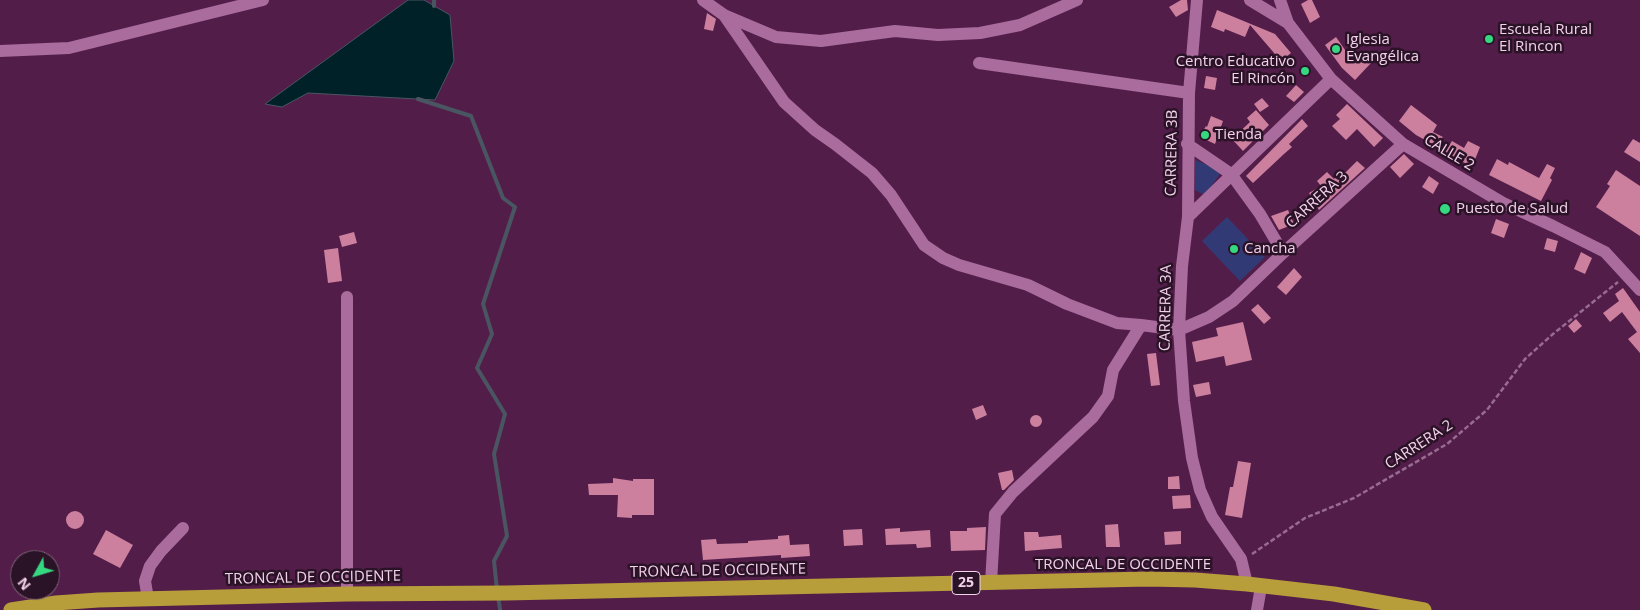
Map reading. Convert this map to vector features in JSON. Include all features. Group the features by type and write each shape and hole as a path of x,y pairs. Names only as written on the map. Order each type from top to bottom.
{"highway":[{"name":"TRONCAL DE OCCIDENTE","path":"11,610 64,602 148,599 1148,580 1195,580 1334,594 1424,610"}],"street":[{"path":"0,51 69,48 263,0"},
{"path":"703,0 724,15 776,37 821,41 895,31 938,35 980,33 1020,25 1077,0"},
{"name":"CARRERA 3B","path":"1188,216 1187,144 1189,93 1197,0"},
{"path":"1250,0 1288,22"},
{"name":"CALLE 2","path":"1280,0 1288,22 1331,79 1403,144 1503,203 1605,252 1640,290"},
{"path":"724,15 784,102 815,130 872,173 891,195 924,245 943,258 959,265 1028,285 1067,304 1117,323 1180,330"},
{"path":"979,63 1189,93"},
{"path":"1188,216 1331,79"},
{"path":"1187,144 1231,174 1260,214 1282,253"},
{"name":"CARRERA 3","path":"1180,330 1209,317 1233,301 1282,253 1403,144"},
{"name":"CARRERA 3A","path":"1188,216 1182,266 1180,330 1184,401 1192,458 1200,490 1212,517 1241,559 1254,586"},
{"path":"346,594 347,297"},
{"path":"991,583 995,514 1013,492 1093,417 1108,396 1113,370 1141,325"},
{"path":"148,599 145,581 150,566 161,551 183,528"},
{"path":"1254,586 1257,610"}],"path":[{"name":"CARRERA 2","path":"1241,559 1255,553 1305,518 1354,498 1447,444 1487,410 1525,359 1627,274"}],"shaded area":[{"path":"408,0 424,0 450,15 454,61 435,100 308,93 282,107 265,104"},
{"path":"1195,160 1222,171 1205,195 1195,190"},
{"name":"Cancha","path":"1227,217 1265,257 1240,281 1202,241"}],"building":[{"path":"1181,0 1187,0 1188,10 1176,17 1169,7"},
{"path":"1312,0 1320,17 1310,23 1301,4"},
{"path":"1217,10 1275,34 1291,53 1281,61 1250,25 1245,37 1225,29 1224,32 1211,27"},
{"path":"707,13 716,19 713,31 704,29"},
{"path":"1336,37 1352,60 1359,52 1371,63 1355,80 1342,68 1325,45"},
{"path":"1206,76 1217,78 1215,90 1204,88"},
{"path":"1296,85 1304,92 1294,102 1286,96"},
{"path":"1262,98 1269,106 1260,112 1254,104"},
{"path":"1347,104 1383,138 1374,147 1357,129 1346,140 1332,126 1340,119 1336,115"},
{"path":"1411,105 1437,125 1433,132 1443,137 1434,145 1416,135 1399,121"},
{"path":"1256,110 1269,125 1243,151 1232,139 1250,122 1247,118"},
{"path":"1211,116 1223,121 1215,144 1200,137 1207,127"},
{"path":"1302,119 1308,126 1289,144 1292,147 1253,183 1246,176"},
{"path":"1633,139 1640,143 1640,162 1624,152"},
{"path":"1452,141 1464,148 1468,141 1480,147 1472,167 1445,152"},
{"path":"1404,154 1414,164 1400,178 1390,167"},
{"path":"1497,159 1508,165 1509,162 1539,178 1547,164 1555,168 1550,178 1552,180 1541,201 1489,175"},
{"path":"1357,161 1365,168 1319,210 1309,193 1321,186 1317,181 1327,172 1334,179 1338,180"},
{"path":"1616,170 1640,186 1640,236 1596,207 1610,186 1607,184"},
{"path":"1429,176 1439,183 1433,194 1422,187"},
{"path":"1288,210 1294,224 1279,230 1271,216"},
{"path":"1496,219 1509,224 1504,238 1491,233"},
{"path":"354,232 357,243 342,247 339,236"},
{"path":"1547,238 1558,241 1555,252 1544,249"},
{"path":"338,248 342,281 328,283 324,250"},
{"path":"1581,252 1592,258 1585,274 1574,269"},
{"path":"1294,268 1302,277 1286,295 1277,287"},
{"path":"1623,288 1640,312 1640,353 1628,339 1637,332 1622,312 1610,322 1603,313 1619,301 1615,294"},
{"path":"1258,304 1271,318 1264,324 1251,310"},
{"path":"1576,319 1582,326 1574,333 1568,326"},
{"path":"1243,322 1252,360 1226,366 1224,356 1196,362 1192,342 1218,336 1216,328"},
{"path":"1156,353 1160,385 1151,386 1147,354"},
{"path":"1209,382 1211,394 1196,397 1193,385"},
{"path":"983,405 987,415 976,420 972,409"},
{"path":"1036,415 1042,421 1036,427 1030,421"},
{"path":"1238,461 1251,463 1242,518 1225,515 1230,487 1233,487"},
{"path":"1012,470 1014,480 1002,490 998,473"},
{"path":"1179,476 1180,489 1168,489 1168,477"},
{"path":"613,478 633,481 633,479 654,479 654,515 632,515 632,518 617,517 618,495 589,495 588,484 613,483"},
{"path":"1190,495 1191,508 1173,509 1172,496"},
{"path":"75,511 81,514 84,520 81,526 75,529 69,526 66,520 69,514"},
{"path":"1118,524 1120,547 1106,547 1105,525"},
{"path":"986,527 985,550 951,551 950,531 967,531 967,528"},
{"path":"900,528 900,532 930,530 931,547 917,548 916,544 886,545 885,529"},
{"path":"862,529 863,545 844,546 843,530"},
{"path":"106,530 133,545 120,568 93,554"},
{"path":"1181,531 1181,544 1165,545 1164,532"},
{"path":"1024,532 1038,532 1039,537 1061,535 1062,548 1025,551"},
{"path":"789,535 790,545 809,544 810,556 781,558 781,555 703,560 701,540 716,539 717,544 748,543 748,541 778,539 778,536"}],"waterway":[{"path":"434,0 434,6"},
{"path":"418,99 471,116 503,198 515,207 483,304 492,334 477,368 505,414 494,454 507,536 494,561 497,590"},
{"path":"498,596 500,609"}],"place":[{"name":"Escuela Rural El Rincon","path":"1489,39"},
{"name":"Iglesia Evangélica","path":"1336,49"},
{"name":"Centro Educativo El Rincón","path":"1305,71"},
{"name":"Tienda","path":"1205,135"},
{"name":"Puesto de Salud","path":"1445,209"},
{"name":"Cancha","path":"1234,249"}]}
